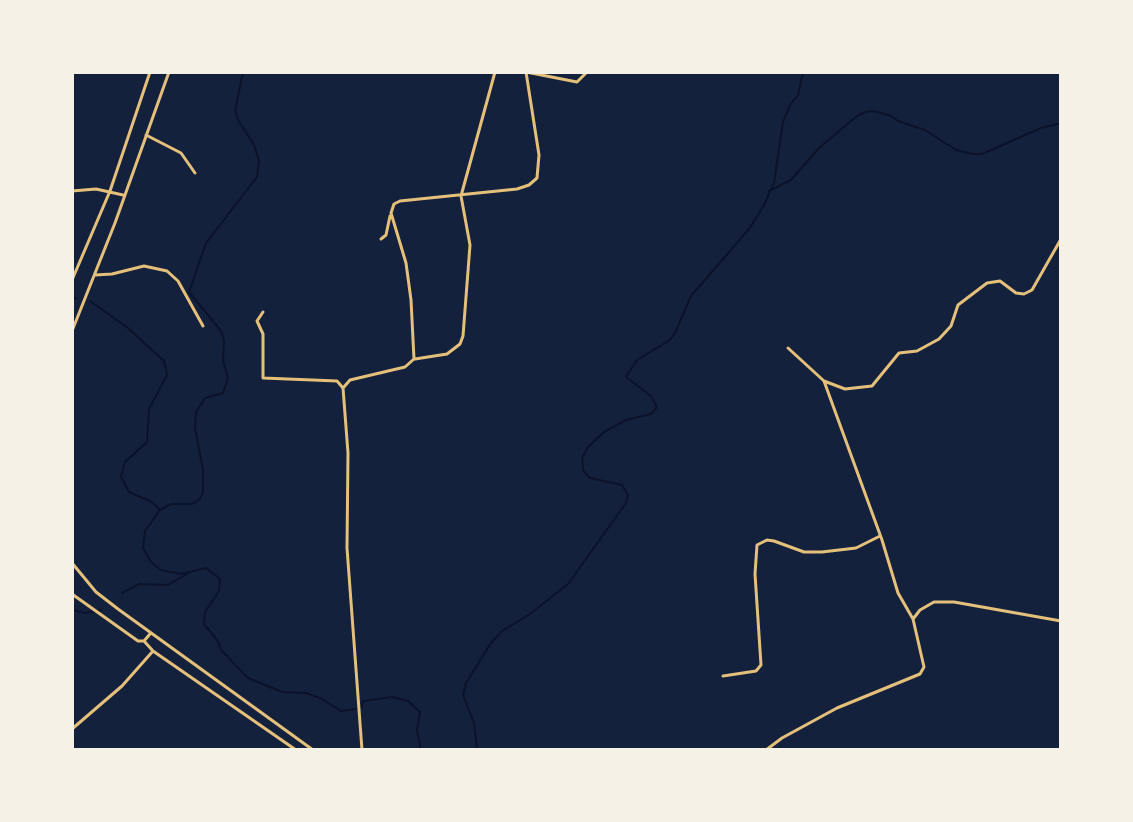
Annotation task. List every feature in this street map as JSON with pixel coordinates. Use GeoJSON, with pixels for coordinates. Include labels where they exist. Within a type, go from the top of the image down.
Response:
{"type":"FeatureCollection","features":[{"type":"Feature","properties":{"kind":"street"},"geometry":{"type":"LineString","coordinates":[[72,280],[110,191],[150,72]]}},
{"type":"Feature","properties":{"kind":"street"},"geometry":{"type":"LineString","coordinates":[[72,331],[169,72]]}},
{"type":"Feature","properties":{"kind":"street"},"geometry":{"type":"LineString","coordinates":[[343,388],[350,380],[405,367],[414,359],[447,354],[460,344],[470,245],[461,196],[495,72]]}},
{"type":"Feature","properties":{"kind":"street"},"geometry":{"type":"LineString","coordinates":[[381,239],[386,235],[394,204],[400,201],[517,189],[537,178],[539,155],[526,72],[577,82],[587,72]]}},
{"type":"Feature","properties":{"kind":"street"},"geometry":{"type":"LineString","coordinates":[[146,135],[181,153],[195,173]]}},
{"type":"Feature","properties":{"kind":"street"},"geometry":{"type":"LineString","coordinates":[[72,191],[110,191],[123,195]]}},
{"type":"Feature","properties":{"kind":"street"},"geometry":{"type":"LineString","coordinates":[[391,213],[408,276],[414,359]]}},
{"type":"Feature","properties":{"kind":"street"},"geometry":{"type":"LineString","coordinates":[[788,348],[824,381],[845,389],[872,386],[899,353],[917,351],[939,339],[951,326],[958,305],[987,283],[1000,281],[1016,293],[1024,294],[1032,290],[1061,239]]}},
{"type":"Feature","properties":{"kind":"street"},"geometry":{"type":"LineString","coordinates":[[93,275],[144,266],[167,271],[178,281],[203,326]]}},
{"type":"Feature","properties":{"kind":"street"},"geometry":{"type":"LineString","coordinates":[[263,312],[257,321],[263,334],[263,378],[337,381],[343,388],[348,453],[347,548],[362,750]]}},
{"type":"Feature","properties":{"kind":"street"},"geometry":{"type":"LineString","coordinates":[[766,750],[837,708],[920,674],[924,667],[913,619],[898,593],[824,381]]}},
{"type":"Feature","properties":{"kind":"street"},"geometry":{"type":"LineString","coordinates":[[723,676],[756,671],[761,665],[756,596],[757,545],[767,540],[804,552],[822,552],[856,548],[880,536]]}},
{"type":"Feature","properties":{"kind":"street"},"geometry":{"type":"LineString","coordinates":[[72,563],[96,592],[313,750]]}},
{"type":"Feature","properties":{"kind":"street"},"geometry":{"type":"LineString","coordinates":[[72,594],[138,641],[144,641],[153,651],[296,750]]}},
{"type":"Feature","properties":{"kind":"street"},"geometry":{"type":"LineString","coordinates":[[913,619],[925,607],[942,601],[1061,621]]}},
{"type":"Feature","properties":{"kind":"street"},"geometry":{"type":"LineString","coordinates":[[144,641],[150,633]]}},
{"type":"Feature","properties":{"kind":"street"},"geometry":{"type":"LineString","coordinates":[[72,729],[122,686],[153,651]]}},
{"type":"Feature","properties":{"kind":"waterway"},"geometry":{"type":"LineString","coordinates":[[243,72],[235,111],[254,145],[259,161],[257,177],[206,243],[189,292],[221,331],[228,378],[223,393],[205,398],[196,412],[195,428],[203,470],[200,499],[192,504],[171,504],[160,510],[145,531],[143,548],[151,562],[161,570],[181,574],[206,568],[220,579],[219,591],[205,612],[204,624],[222,651],[248,678],[282,692],[306,693],[341,711],[356,709]]}},
{"type":"Feature","properties":{"kind":"waterway"},"geometry":{"type":"LineString","coordinates":[[477,750],[474,723],[463,695],[466,683],[502,631],[568,584],[626,503],[628,495],[622,485],[590,478],[583,470],[582,458],[588,447],[604,432],[626,420],[651,414],[657,407],[651,396],[626,377],[637,360],[670,340],[691,296],[749,229],[763,207],[774,183],[783,122],[798,95],[803,72]]}},
{"type":"Feature","properties":{"kind":"waterway"},"geometry":{"type":"LineString","coordinates":[[769,191],[791,180],[819,148],[865,112],[891,116],[925,130],[956,150],[973,154],[982,154],[1041,128],[1061,123]]}},
{"type":"Feature","properties":{"kind":"waterway"},"geometry":{"type":"LineString","coordinates":[[72,297],[76,298]]}},
{"type":"Feature","properties":{"kind":"waterway"},"geometry":{"type":"LineString","coordinates":[[90,301],[128,328],[164,361],[167,375],[149,409],[147,442],[125,462],[121,477],[129,492],[152,502],[160,510]]}},
{"type":"Feature","properties":{"kind":"waterway"},"geometry":{"type":"LineString","coordinates":[[122,593],[139,584],[168,585],[187,574]]}},
{"type":"Feature","properties":{"kind":"waterway"},"geometry":{"type":"LineString","coordinates":[[72,610],[85,613],[101,610]]}},
{"type":"Feature","properties":{"kind":"waterway"},"geometry":{"type":"LineString","coordinates":[[362,708],[363,701],[392,697],[408,701],[420,712],[417,730],[421,750]]}}]}
